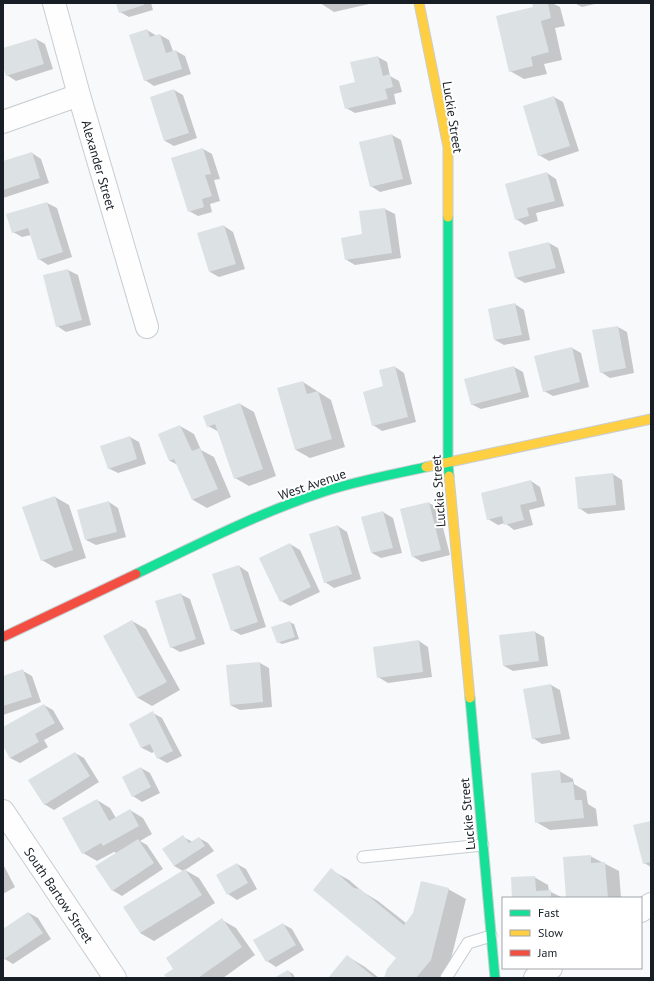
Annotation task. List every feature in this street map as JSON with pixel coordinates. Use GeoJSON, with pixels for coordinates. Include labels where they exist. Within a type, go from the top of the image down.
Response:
{"type":"FeatureCollection","features":[{"type":"Feature","properties":{"kind":"street","name":"Alexander Street"},"geometry":{"type":"LineString","coordinates":[[54,3],[79,95],[147,327]]}},
{"type":"Feature","properties":{"kind":"street","name":"Luckie Street"},"geometry":{"type":"LineString","coordinates":[[419,3],[448,147],[448,462],[495,978]]}},
{"type":"Feature","properties":{"kind":"street"},"geometry":{"type":"LineString","coordinates":[[3,122],[79,95]]}},
{"type":"Feature","properties":{"kind":"street","name":"West Avenue"},"geometry":{"type":"LineString","coordinates":[[3,637],[285,506],[323,492],[362,480],[651,420]]}},
{"type":"Feature","properties":{"kind":"street","name":"South Bartow Street"},"geometry":{"type":"LineString","coordinates":[[3,812],[115,978]]}},
{"type":"Feature","properties":{"kind":"street"},"geometry":{"type":"LineString","coordinates":[[642,909],[651,904]]}},
{"type":"Feature","properties":{"kind":"street"},"geometry":{"type":"LineString","coordinates":[[535,978],[549,969]]}},
{"type":"Feature","properties":{"kind":"lane"},"geometry":{"type":"LineString","coordinates":[[363,857],[483,844]]}},
{"type":"Feature","properties":{"kind":"lane"},"geometry":{"type":"LineString","coordinates":[[446,978],[468,943],[491,936]]}},
{"type":"Feature","properties":{"kind":"building"},"geometry":{"type":"Polygon","coordinates":[[[116,3],[144,3],[144,5],[119,13],[116,3]]]}},
{"type":"Feature","properties":{"kind":"building"},"geometry":{"type":"Polygon","coordinates":[[[532,3],[548,3],[551,18],[541,21],[549,52],[531,57],[533,66],[509,72],[496,16],[533,7],[532,3]]]}},
{"type":"Feature","properties":{"kind":"building"},"geometry":{"type":"Polygon","coordinates":[[[147,29],[150,37],[160,34],[166,53],[176,50],[182,69],[144,81],[129,35],[147,29]]]}},
{"type":"Feature","properties":{"kind":"building"},"geometry":{"type":"Polygon","coordinates":[[[36,38],[44,64],[6,76],[3,66],[3,48],[36,38]]]}},
{"type":"Feature","properties":{"kind":"building"},"geometry":{"type":"Polygon","coordinates":[[[378,56],[383,76],[390,74],[393,87],[385,89],[388,99],[345,109],[339,86],[355,82],[350,62],[378,56]]]}},
{"type":"Feature","properties":{"kind":"building"},"geometry":{"type":"Polygon","coordinates":[[[174,89],[189,133],[164,141],[150,97],[174,89]]]}},
{"type":"Feature","properties":{"kind":"building"},"geometry":{"type":"Polygon","coordinates":[[[554,96],[570,146],[538,156],[523,106],[554,96]]]}},
{"type":"Feature","properties":{"kind":"building"},"geometry":{"type":"Polygon","coordinates":[[[392,134],[403,179],[370,187],[359,142],[392,134]]]}},
{"type":"Feature","properties":{"kind":"building"},"geometry":{"type":"Polygon","coordinates":[[[203,148],[211,174],[205,175],[212,196],[202,199],[204,207],[188,212],[171,158],[203,148]]]}},
{"type":"Feature","properties":{"kind":"building"},"geometry":{"type":"Polygon","coordinates":[[[32,152],[40,178],[3,190],[3,161],[32,152]]]}},
{"type":"Feature","properties":{"kind":"building"},"geometry":{"type":"Polygon","coordinates":[[[547,172],[555,201],[527,208],[529,216],[515,220],[505,184],[547,172]]]}},
{"type":"Feature","properties":{"kind":"building"},"geometry":{"type":"Polygon","coordinates":[[[47,202],[63,252],[38,260],[28,228],[12,233],[6,214],[47,202]]]}},
{"type":"Feature","properties":{"kind":"building"},"geometry":{"type":"Polygon","coordinates":[[[385,208],[392,253],[345,260],[341,238],[362,234],[359,211],[385,208]]]}},
{"type":"Feature","properties":{"kind":"building"},"geometry":{"type":"Polygon","coordinates":[[[224,225],[236,264],[209,272],[197,233],[224,225]]]}},
{"type":"Feature","properties":{"kind":"building"},"geometry":{"type":"Polygon","coordinates":[[[549,242],[556,268],[515,278],[508,252],[549,242]]]}},
{"type":"Feature","properties":{"kind":"building"},"geometry":{"type":"Polygon","coordinates":[[[68,269],[82,320],[56,327],[43,275],[68,269]]]}},
{"type":"Feature","properties":{"kind":"building"},"geometry":{"type":"Polygon","coordinates":[[[515,303],[522,335],[494,340],[488,309],[515,303]]]}},
{"type":"Feature","properties":{"kind":"building"},"geometry":{"type":"Polygon","coordinates":[[[618,326],[626,368],[600,373],[592,330],[618,326]]]}},
{"type":"Feature","properties":{"kind":"building"},"geometry":{"type":"Polygon","coordinates":[[[572,347],[580,382],[543,392],[534,356],[572,347]]]}},
{"type":"Feature","properties":{"kind":"building"},"geometry":{"type":"Polygon","coordinates":[[[395,366],[408,417],[372,426],[363,392],[383,386],[379,370],[395,366]]]}},
{"type":"Feature","properties":{"kind":"building"},"geometry":{"type":"Polygon","coordinates":[[[514,366],[521,392],[471,405],[464,379],[514,366]]]}},
{"type":"Feature","properties":{"kind":"building"},"geometry":{"type":"Polygon","coordinates":[[[303,381],[307,394],[318,391],[332,439],[295,450],[277,388],[303,381]]]}},
{"type":"Feature","properties":{"kind":"building"},"geometry":{"type":"Polygon","coordinates":[[[240,403],[263,469],[234,479],[215,424],[207,427],[203,416],[240,403]]]}},
{"type":"Feature","properties":{"kind":"building"},"geometry":{"type":"Polygon","coordinates":[[[180,425],[192,451],[200,448],[218,489],[192,500],[174,459],[169,461],[158,434],[180,425]]]}},
{"type":"Feature","properties":{"kind":"building"},"geometry":{"type":"Polygon","coordinates":[[[130,436],[137,459],[108,469],[100,446],[130,436]]]}},
{"type":"Feature","properties":{"kind":"building"},"geometry":{"type":"Polygon","coordinates":[[[613,473],[616,505],[578,509],[575,477],[613,473]]]}},
{"type":"Feature","properties":{"kind":"building"},"geometry":{"type":"Polygon","coordinates":[[[531,480],[537,501],[520,505],[524,520],[504,525],[502,516],[487,520],[481,493],[531,480]]]}},
{"type":"Feature","properties":{"kind":"building"},"geometry":{"type":"Polygon","coordinates":[[[55,496],[73,550],[41,561],[22,507],[55,496]]]}},
{"type":"Feature","properties":{"kind":"building"},"geometry":{"type":"Polygon","coordinates":[[[109,501],[117,532],[85,540],[77,510],[109,501]]]}},
{"type":"Feature","properties":{"kind":"building"},"geometry":{"type":"Polygon","coordinates":[[[429,502],[441,550],[412,557],[400,509],[429,502]]]}},
{"type":"Feature","properties":{"kind":"building"},"geometry":{"type":"Polygon","coordinates":[[[383,511],[393,548],[371,553],[361,517],[383,511]]]}},
{"type":"Feature","properties":{"kind":"building"},"geometry":{"type":"Polygon","coordinates":[[[338,525],[352,574],[324,583],[309,534],[338,525]]]}},
{"type":"Feature","properties":{"kind":"building"},"geometry":{"type":"Polygon","coordinates":[[[290,543],[311,587],[280,602],[259,558],[290,543]]]}},
{"type":"Feature","properties":{"kind":"building"},"geometry":{"type":"Polygon","coordinates":[[[239,565],[258,622],[231,631],[212,574],[239,565]]]}},
{"type":"Feature","properties":{"kind":"building"},"geometry":{"type":"Polygon","coordinates":[[[181,593],[196,639],[170,648],[155,601],[181,593]]]}},
{"type":"Feature","properties":{"kind":"building"},"geometry":{"type":"Polygon","coordinates":[[[132,620],[167,682],[137,698],[103,636],[132,620]]]}},
{"type":"Feature","properties":{"kind":"building"},"geometry":{"type":"Polygon","coordinates":[[[290,621],[295,637],[277,643],[271,627],[290,621]]]}},
{"type":"Feature","properties":{"kind":"building"},"geometry":{"type":"Polygon","coordinates":[[[535,631],[539,661],[503,666],[499,635],[535,631]]]}},
{"type":"Feature","properties":{"kind":"building"},"geometry":{"type":"Polygon","coordinates":[[[419,640],[423,672],[377,678],[373,647],[419,640]]]}},
{"type":"Feature","properties":{"kind":"building"},"geometry":{"type":"Polygon","coordinates":[[[260,662],[263,702],[230,705],[226,665],[260,662]]]}},
{"type":"Feature","properties":{"kind":"building"},"geometry":{"type":"Polygon","coordinates":[[[23,669],[32,697],[3,706],[3,676],[23,669]]]}},
{"type":"Feature","properties":{"kind":"building"},"geometry":{"type":"Polygon","coordinates":[[[551,684],[561,734],[532,739],[523,689],[551,684]]]}},
{"type":"Feature","properties":{"kind":"building"},"geometry":{"type":"Polygon","coordinates":[[[44,704],[55,723],[35,734],[39,742],[10,758],[3,746],[3,727],[44,704]]]}},
{"type":"Feature","properties":{"kind":"building"},"geometry":{"type":"Polygon","coordinates":[[[153,711],[173,751],[157,759],[150,744],[141,748],[129,724],[153,711]]]}},
{"type":"Feature","properties":{"kind":"building"},"geometry":{"type":"Polygon","coordinates":[[[75,752],[90,776],[44,805],[28,780],[75,752]]]}},
{"type":"Feature","properties":{"kind":"building"},"geometry":{"type":"Polygon","coordinates":[[[141,767],[151,787],[132,797],[122,777],[141,767]]]}},
{"type":"Feature","properties":{"kind":"building"},"geometry":{"type":"Polygon","coordinates":[[[560,770],[561,783],[573,782],[575,800],[582,800],[584,818],[535,823],[531,773],[560,770]]]}},
{"type":"Feature","properties":{"kind":"building"},"geometry":{"type":"Polygon","coordinates":[[[97,799],[109,821],[130,809],[139,826],[103,846],[101,843],[82,854],[62,818],[97,799]]]}},
{"type":"Feature","properties":{"kind":"building"},"geometry":{"type":"Polygon","coordinates":[[[651,821],[651,862],[643,864],[633,825],[651,821]]]}},
{"type":"Feature","properties":{"kind":"building"},"geometry":{"type":"Polygon","coordinates":[[[183,835],[189,843],[199,837],[205,846],[174,866],[162,849],[183,835]]]}},
{"type":"Feature","properties":{"kind":"building"},"geometry":{"type":"Polygon","coordinates":[[[138,839],[154,863],[112,891],[95,866],[138,839]]]}},
{"type":"Feature","properties":{"kind":"building"},"geometry":{"type":"Polygon","coordinates":[[[591,855],[591,863],[605,862],[608,897],[566,897],[563,857],[591,855]]]}},
{"type":"Feature","properties":{"kind":"building"},"geometry":{"type":"Polygon","coordinates":[[[237,863],[248,883],[227,895],[216,875],[237,863]]]}},
{"type":"Feature","properties":{"kind":"building"},"geometry":{"type":"Polygon","coordinates":[[[331,868],[354,888],[360,889],[404,925],[413,913],[421,881],[449,888],[431,960],[416,978],[384,978],[387,969],[396,958],[313,890],[331,868]]]}},
{"type":"Feature","properties":{"kind":"building"},"geometry":{"type":"Polygon","coordinates":[[[185,869],[202,895],[140,933],[123,907],[185,869]]]}},
{"type":"Feature","properties":{"kind":"building"},"geometry":{"type":"Polygon","coordinates":[[[535,876],[536,891],[551,890],[551,897],[512,897],[511,877],[535,876]]]}},
{"type":"Feature","properties":{"kind":"building"},"geometry":{"type":"Polygon","coordinates":[[[28,912],[43,933],[3,960],[3,929],[28,912]]]}},
{"type":"Feature","properties":{"kind":"building"},"geometry":{"type":"Polygon","coordinates":[[[222,918],[242,947],[198,978],[167,978],[164,975],[173,969],[166,958],[222,918]]]}},
{"type":"Feature","properties":{"kind":"building"},"geometry":{"type":"Polygon","coordinates":[[[283,923],[296,945],[266,962],[253,940],[283,923]]]}},
{"type":"Feature","properties":{"kind":"building"},"geometry":{"type":"Polygon","coordinates":[[[347,955],[375,978],[328,978],[347,955]]]}},
{"type":"Feature","properties":{"kind":"building"},"geometry":{"type":"Polygon","coordinates":[[[288,970],[293,978],[274,978],[288,970]]]}},
{"type":"Feature","properties":{"kind":"traffic: fast"},"geometry":{"type":"LineString","coordinates":[[448,217],[449,476]]}},
{"type":"Feature","properties":{"kind":"traffic: fast"},"geometry":{"type":"LineString","coordinates":[[136,574],[228,530],[299,500],[374,478],[426,467]]}},
{"type":"Feature","properties":{"kind":"traffic: fast"},"geometry":{"type":"LineString","coordinates":[[470,698],[495,978]]}},
{"type":"Feature","properties":{"kind":"traffic: slow"},"geometry":{"type":"LineString","coordinates":[[419,3],[448,147],[448,217]]}},
{"type":"Feature","properties":{"kind":"traffic: slow"},"geometry":{"type":"LineString","coordinates":[[426,467],[651,419]]}},
{"type":"Feature","properties":{"kind":"traffic: slow"},"geometry":{"type":"LineString","coordinates":[[449,476],[470,698]]}},
{"type":"Feature","properties":{"kind":"traffic: jam"},"geometry":{"type":"LineString","coordinates":[[3,637],[136,574]]}}]}
